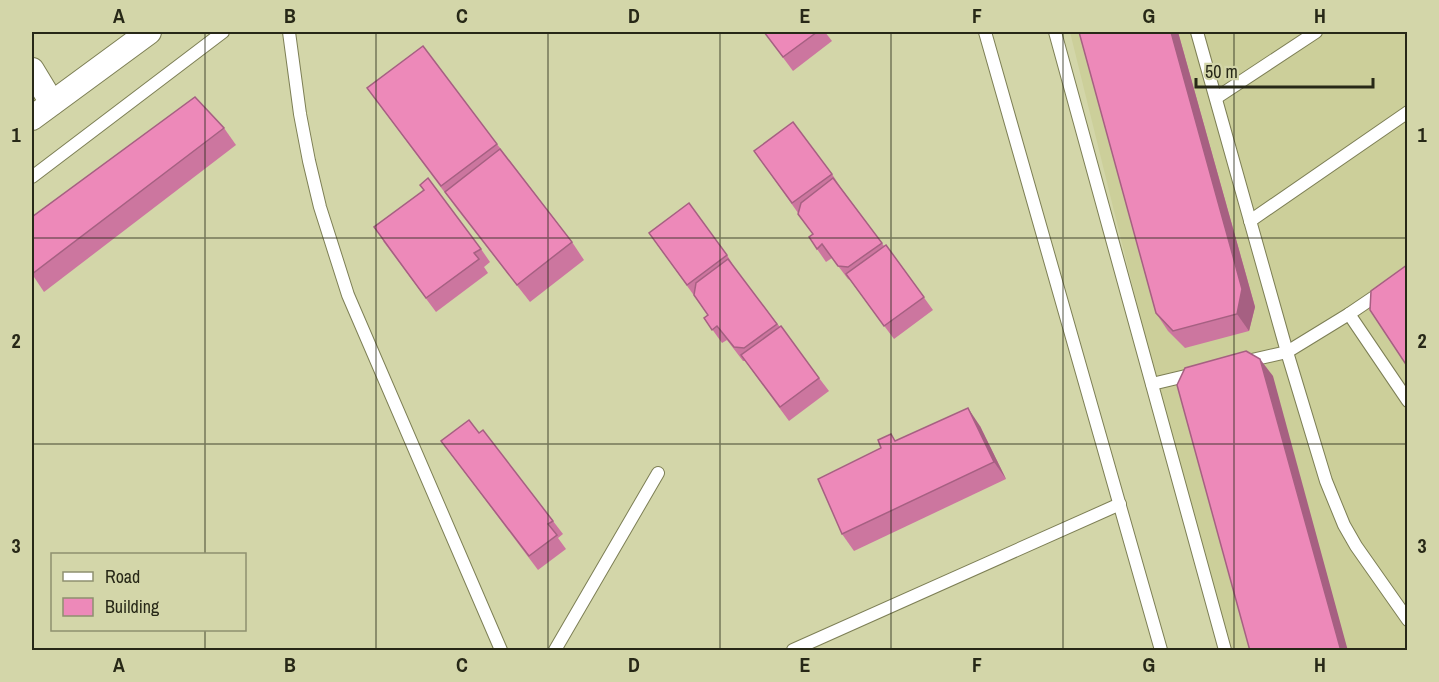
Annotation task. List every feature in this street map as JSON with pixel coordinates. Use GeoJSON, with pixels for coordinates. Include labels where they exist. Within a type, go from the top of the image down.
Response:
{"type":"FeatureCollection","features":[{"type":"Feature","properties":{"kind":"street"},"geometry":{"type":"LineString","coordinates":[[32,118],[149,32]]}},
{"type":"Feature","properties":{"kind":"street"},"geometry":{"type":"LineString","coordinates":[[32,70],[52,103]]}},
{"type":"Feature","properties":{"kind":"lane"},"geometry":{"type":"LineString","coordinates":[[32,177],[223,32]]}},
{"type":"Feature","properties":{"kind":"lane"},"geometry":{"type":"LineString","coordinates":[[289,32],[309,161],[320,207],[344,284],[364,337],[501,651]]}},
{"type":"Feature","properties":{"kind":"lane"},"geometry":{"type":"LineString","coordinates":[[984,32],[1161,651]]}},
{"type":"Feature","properties":{"kind":"lane"},"geometry":{"type":"LineString","coordinates":[[1055,32],[1225,651]]}},
{"type":"Feature","properties":{"kind":"lane"},"geometry":{"type":"LineString","coordinates":[[1197,32],[1287,351],[1334,503],[1356,546],[1407,620]]}},
{"type":"Feature","properties":{"kind":"lane"},"geometry":{"type":"LineString","coordinates":[[1216,98],[1316,32]]}},
{"type":"Feature","properties":{"kind":"lane"},"geometry":{"type":"LineString","coordinates":[[1250,221],[1407,112]]}},
{"type":"Feature","properties":{"kind":"lane"},"geometry":{"type":"LineString","coordinates":[[1230,365],[1287,351],[1349,314],[1407,274]]}},
{"type":"Feature","properties":{"kind":"lane"},"geometry":{"type":"LineString","coordinates":[[1349,314],[1407,401]]}},
{"type":"Feature","properties":{"kind":"lane"},"geometry":{"type":"LineString","coordinates":[[1152,384],[1208,370]]}},
{"type":"Feature","properties":{"kind":"lane"},"geometry":{"type":"LineString","coordinates":[[555,651],[658,473]]}},
{"type":"Feature","properties":{"kind":"lane"},"geometry":{"type":"LineString","coordinates":[[794,651],[810,647],[1120,504]]}},
{"type":"Feature","properties":{"kind":"shaded area"},"geometry":{"type":"Polygon","coordinates":[[[1070,32],[1407,32],[1407,650],[1222,650],[1070,32]]]}},
{"type":"Feature","properties":{"kind":"building"},"geometry":{"type":"Polygon","coordinates":[[[764,32],[817,32],[783,57],[764,32]]]}},
{"type":"Feature","properties":{"kind":"building"},"geometry":{"type":"Polygon","coordinates":[[[1079,32],[1171,32],[1242,289],[1237,314],[1173,331],[1156,313],[1079,32]]]}},
{"type":"Feature","properties":{"kind":"building"},"geometry":{"type":"Polygon","coordinates":[[[423,46],[497,144],[441,186],[367,88],[423,46]]]}},
{"type":"Feature","properties":{"kind":"building"},"geometry":{"type":"Polygon","coordinates":[[[195,97],[224,128],[32,274],[32,217],[195,97]]]}},
{"type":"Feature","properties":{"kind":"building"},"geometry":{"type":"Polygon","coordinates":[[[793,122],[832,174],[792,203],[754,151],[793,122]]]}},
{"type":"Feature","properties":{"kind":"building"},"geometry":{"type":"Polygon","coordinates":[[[500,149],[572,242],[517,285],[445,192],[500,149]]]}},
{"type":"Feature","properties":{"kind":"building"},"geometry":{"type":"Polygon","coordinates":[[[428,178],[481,249],[474,253],[479,259],[426,298],[374,227],[424,190],[420,185],[428,178]]]}},
{"type":"Feature","properties":{"kind":"building"},"geometry":{"type":"Polygon","coordinates":[[[833,178],[882,243],[848,267],[838,266],[822,244],[817,249],[809,237],[813,234],[798,214],[801,203],[833,178]]]}},
{"type":"Feature","properties":{"kind":"building"},"geometry":{"type":"Polygon","coordinates":[[[689,203],[727,255],[687,285],[649,233],[689,203]]]}},
{"type":"Feature","properties":{"kind":"building"},"geometry":{"type":"Polygon","coordinates":[[[886,245],[924,297],[884,326],[846,274],[886,245]]]}},
{"type":"Feature","properties":{"kind":"building"},"geometry":{"type":"Polygon","coordinates":[[[728,259],[777,324],[744,348],[734,347],[717,326],[712,330],[704,318],[708,315],[694,295],[696,283],[728,259]]]}},
{"type":"Feature","properties":{"kind":"building"},"geometry":{"type":"Polygon","coordinates":[[[1407,265],[1407,366],[1370,310],[1371,291],[1407,265]]]}},
{"type":"Feature","properties":{"kind":"building"},"geometry":{"type":"Polygon","coordinates":[[[781,326],[819,378],[780,407],[741,355],[781,326]]]}},
{"type":"Feature","properties":{"kind":"building"},"geometry":{"type":"Polygon","coordinates":[[[1246,351],[1260,359],[1341,651],[1250,651],[1177,385],[1185,368],[1246,351]]]}},
{"type":"Feature","properties":{"kind":"building"},"geometry":{"type":"Polygon","coordinates":[[[968,408],[994,462],[842,534],[818,479],[881,448],[878,440],[891,434],[895,441],[968,408]]]}},
{"type":"Feature","properties":{"kind":"building"},"geometry":{"type":"Polygon","coordinates":[[[469,420],[479,433],[483,430],[553,521],[548,524],[557,535],[529,556],[441,441],[469,420]]]}}]}
